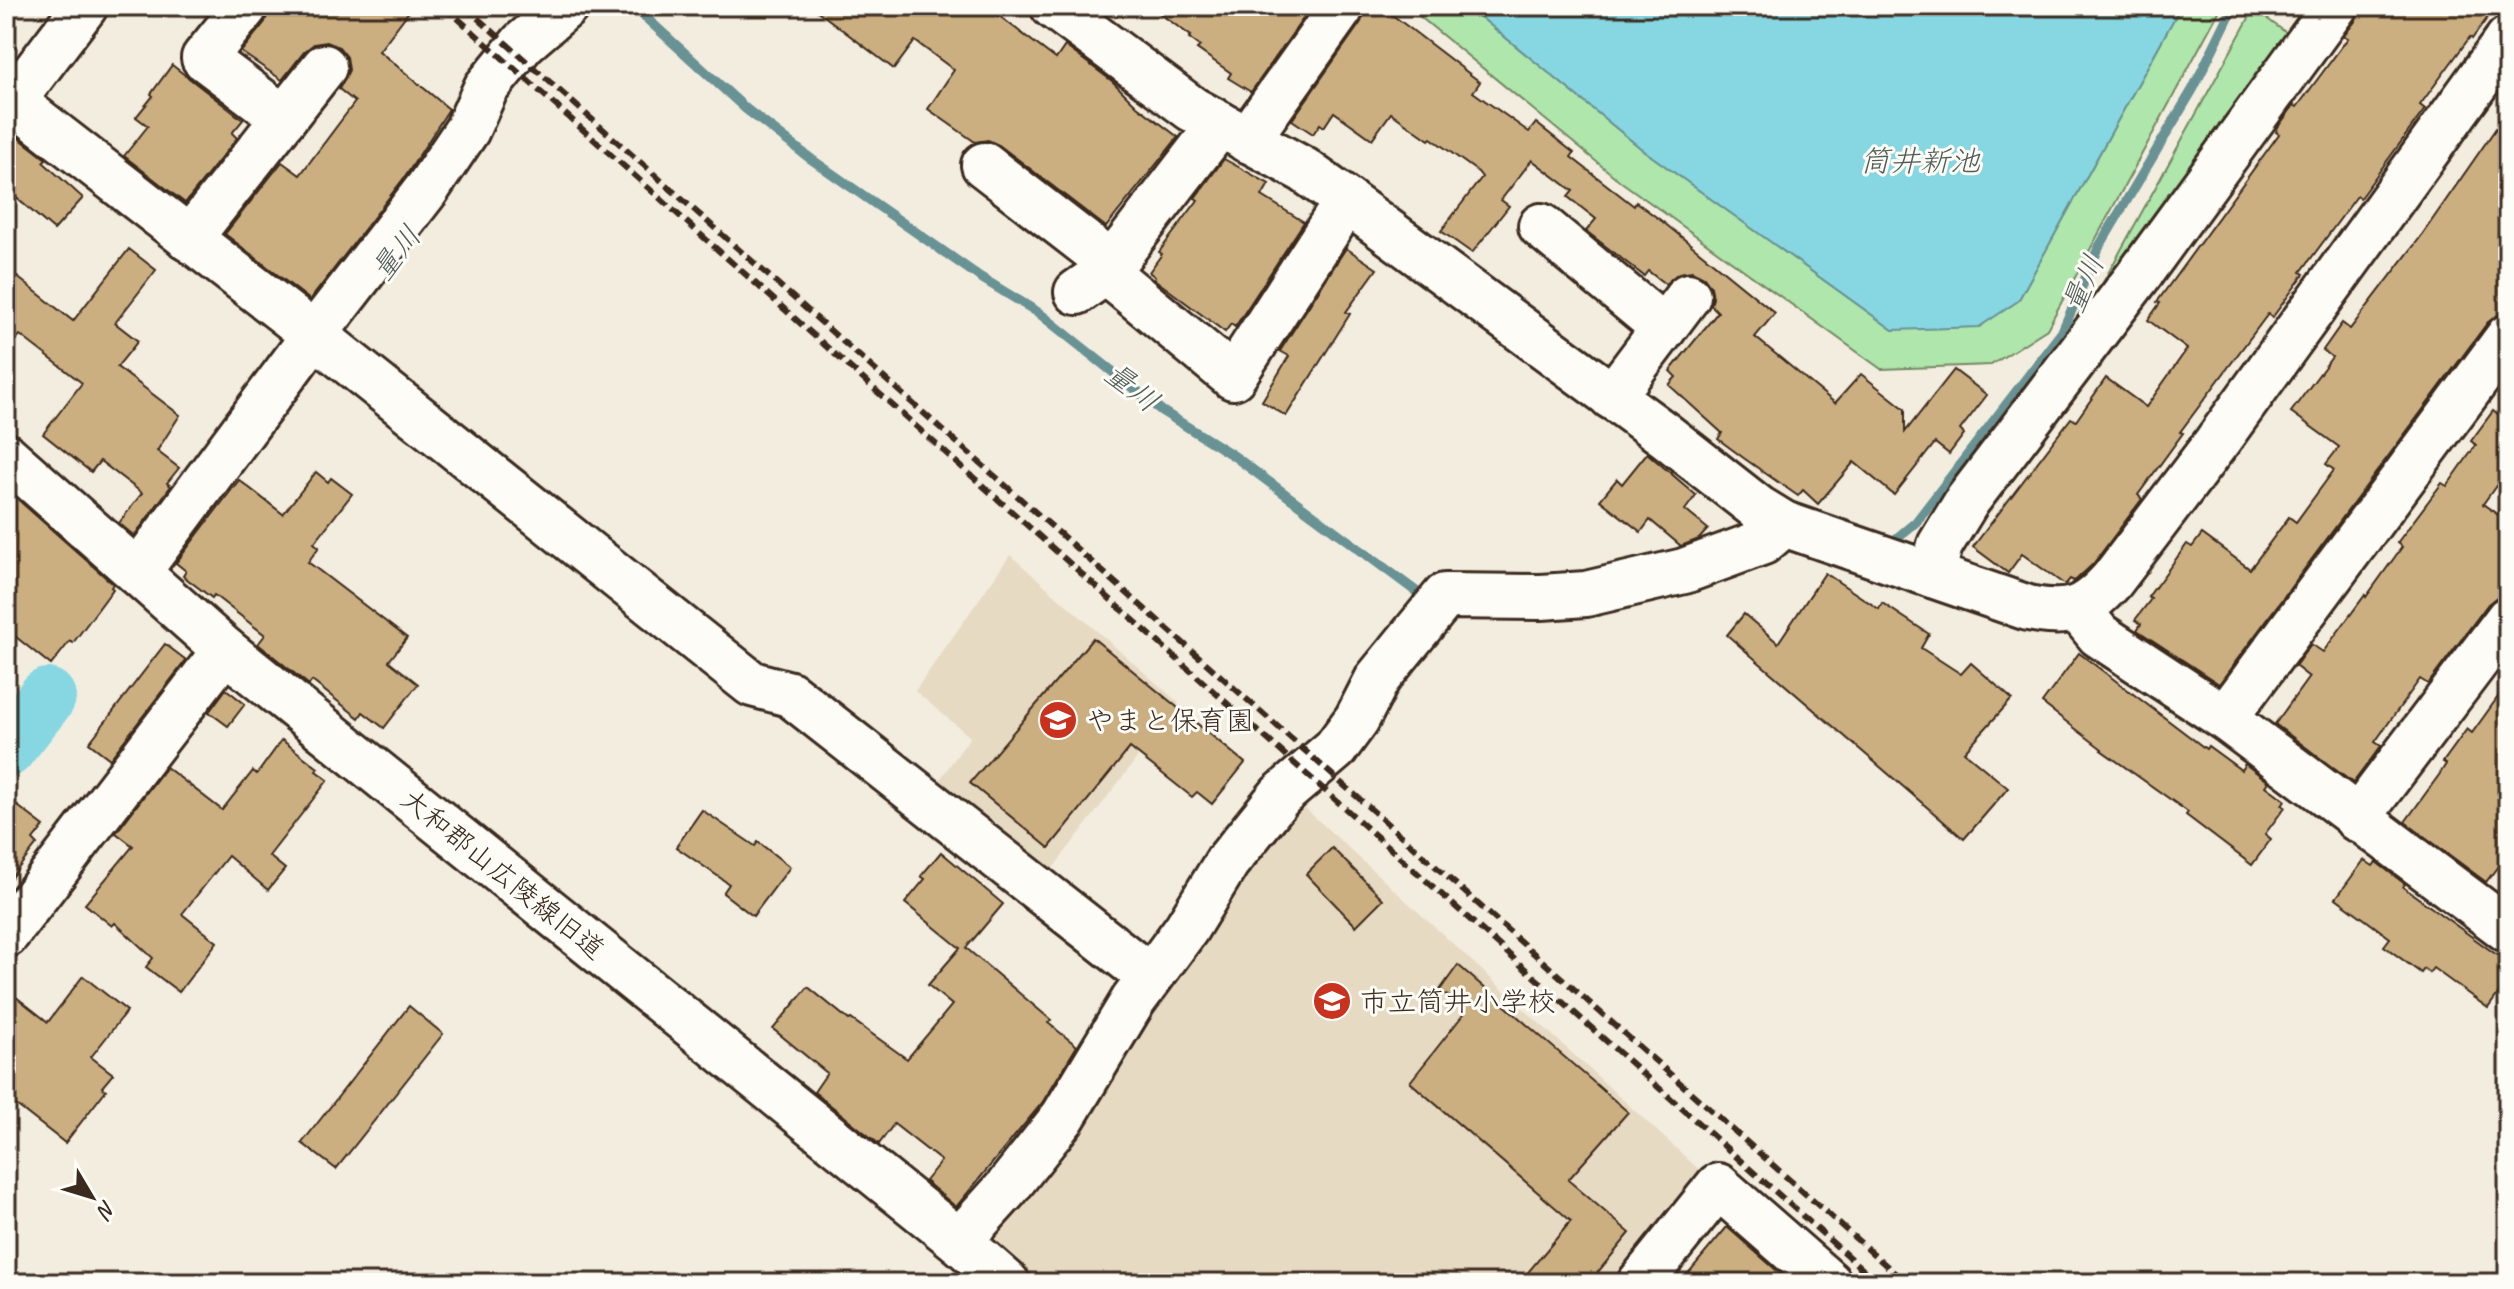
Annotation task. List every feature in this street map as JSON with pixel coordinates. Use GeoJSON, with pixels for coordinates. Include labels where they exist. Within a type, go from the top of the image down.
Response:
{"type":"FeatureCollection","features":[{"type":"Feature","properties":{"kind":"street"},"geometry":{"type":"LineString","coordinates":[[85,6],[10,98],[322,341],[752,684],[790,694],[1150,977]]}},
{"type":"Feature","properties":{"kind":"street"},"geometry":{"type":"LineString","coordinates":[[138,572],[322,341],[449,159],[467,130],[486,88],[523,43],[566,6]]}},
{"type":"Feature","properties":{"kind":"street"},"geometry":{"type":"LineString","coordinates":[[1053,6],[1192,109],[1304,170],[1758,508],[1784,524],[2028,608],[2056,613],[2077,608],[2096,598],[2131,555],[2216,443],[2508,39]]}},
{"type":"Feature","properties":{"kind":"street"},"geometry":{"type":"LineString","coordinates":[[1932,575],[1940,545],[1967,501],[2139,275],[2335,6]]}},
{"type":"Feature","properties":{"kind":"street"},"geometry":{"type":"LineString","coordinates":[[245,7],[204,58],[284,118]]}},
{"type":"Feature","properties":{"kind":"street"},"geometry":{"type":"LineString","coordinates":[[1098,276],[1233,132],[1341,8]]}},
{"type":"Feature","properties":{"kind":"street"},"geometry":{"type":"LineString","coordinates":[[189,239],[324,67]]}},
{"type":"Feature","properties":{"kind":"street"},"geometry":{"type":"LineString","coordinates":[[984,165],[1098,276],[1233,377],[1347,201]]}},
{"type":"Feature","properties":{"kind":"street"},"geometry":{"type":"LineString","coordinates":[[1541,226],[1676,312],[1612,397]]}},
{"type":"Feature","properties":{"kind":"street"},"geometry":{"type":"LineString","coordinates":[[2225,718],[2508,337]]}},
{"type":"Feature","properties":{"kind":"street","name":"大和郡山広陵線旧道"},"geometry":{"type":"LineString","coordinates":[[6,456],[225,650],[981,1268]]}},
{"type":"Feature","properties":{"kind":"street"},"geometry":{"type":"LineString","coordinates":[[981,1268],[1006,1189],[1063,1117],[1133,1001],[1186,929],[1227,862],[1281,795],[1335,749],[1357,719],[1378,678],[1445,596],[1586,594],[1684,571],[1763,542],[1784,524]]}},
{"type":"Feature","properties":{"kind":"street"},"geometry":{"type":"LineString","coordinates":[[2077,608],[2099,635],[2225,718],[2357,819],[2503,917]]}},
{"type":"Feature","properties":{"kind":"street"},"geometry":{"type":"LineString","coordinates":[[2357,819],[2508,619]]}},
{"type":"Feature","properties":{"kind":"street"},"geometry":{"type":"LineString","coordinates":[[6,935],[225,650]]}},
{"type":"Feature","properties":{"kind":"street"},"geometry":{"type":"LineString","coordinates":[[1640,1283],[1718,1186],[1829,1283]]}},
{"type":"Feature","properties":{"kind":"shaded area","name":"やまと保育園"},"geometry":{"type":"Polygon","coordinates":[[[1010,555],[1179,703],[1044,880],[931,792],[970,737],[915,691],[1010,555]]]}},
{"type":"Feature","properties":{"kind":"shaded area","name":"市立筒井小学校"},"geometry":{"type":"Polygon","coordinates":[[[1295,799],[1705,1175],[1621,1283],[1036,1283],[986,1242],[1212,892],[1295,799]]]}},
{"type":"Feature","properties":{"kind":"green space"},"geometry":{"type":"Polygon","coordinates":[[[1407,6],[1467,6],[1643,150],[1893,330],[2018,301],[2181,6],[2222,6],[2047,329],[1991,365],[1881,369],[1620,181],[1407,6]]]}},
{"type":"Feature","properties":{"kind":"green space"},"geometry":{"type":"Polygon","coordinates":[[[2254,9],[2296,40],[2058,364],[2254,9]]]}},
{"type":"Feature","properties":{"kind":"water","name":"筒井新池"},"geometry":{"type":"Polygon","coordinates":[[[1467,6],[2181,6],[2018,301],[1979,327],[1893,330],[1643,150],[1467,6]]]}},
{"type":"Feature","properties":{"kind":"building"},"geometry":{"type":"Polygon","coordinates":[[[269,6],[413,6],[379,51],[449,109],[407,174],[310,300],[225,234],[282,162],[300,175],[355,102],[339,89],[349,70],[347,57],[339,47],[327,42],[314,44],[282,80],[241,52],[265,22],[269,6]]]}},
{"type":"Feature","properties":{"kind":"building"},"geometry":{"type":"Polygon","coordinates":[[[811,6],[986,6],[1056,59],[1065,46],[1178,137],[1106,227],[999,145],[988,140],[975,142],[928,109],[954,70],[915,41],[894,69],[811,6]]]}},
{"type":"Feature","properties":{"kind":"building"},"geometry":{"type":"Polygon","coordinates":[[[1149,6],[1312,6],[1251,92],[1228,78],[1231,73],[1197,49],[1200,46],[1189,38],[1191,36],[1149,6]]]}},
{"type":"Feature","properties":{"kind":"building"},"geometry":{"type":"Polygon","coordinates":[[[1365,6],[1380,6],[1399,20],[1480,82],[1473,92],[1529,132],[1536,123],[1574,153],[1571,157],[1634,206],[1636,202],[1663,222],[1775,313],[1755,337],[1835,403],[1861,374],[1905,409],[1905,432],[1954,370],[1987,395],[1960,430],[1964,434],[1949,454],[1935,443],[1894,495],[1854,462],[1818,504],[1803,490],[1798,496],[1745,459],[1718,439],[1722,433],[1669,385],[1676,377],[1670,371],[1718,312],[1711,305],[1711,287],[1704,277],[1692,271],[1679,273],[1665,284],[1648,271],[1644,276],[1586,231],[1596,219],[1568,197],[1573,191],[1532,160],[1501,200],[1509,206],[1472,253],[1441,231],[1482,177],[1478,172],[1391,113],[1372,139],[1334,112],[1324,127],[1320,124],[1313,134],[1292,120],[1361,22],[1365,6]]]}},
{"type":"Feature","properties":{"kind":"building"},"geometry":{"type":"Polygon","coordinates":[[[2360,6],[2496,6],[2420,105],[2425,109],[2301,272],[2304,274],[2272,318],[2268,314],[2180,432],[2183,433],[2138,495],[2142,499],[2093,564],[2065,585],[2022,554],[2008,573],[1973,547],[2071,418],[2076,421],[2106,378],[2146,407],[2187,349],[2148,320],[2160,303],[2157,302],[2279,134],[2276,132],[2278,127],[2294,105],[2297,107],[2348,38],[2344,36],[2356,20],[2360,6]]]}},
{"type":"Feature","properties":{"kind":"building"},"geometry":{"type":"Polygon","coordinates":[[[172,65],[243,120],[232,133],[237,138],[185,203],[124,156],[148,126],[136,117],[172,65]]]}},
{"type":"Feature","properties":{"kind":"building"},"geometry":{"type":"Polygon","coordinates":[[[2508,111],[2508,303],[2500,314],[2488,322],[2219,684],[2137,630],[2141,624],[2135,620],[2187,544],[2192,547],[2202,534],[2250,569],[2289,517],[2296,522],[2334,470],[2326,464],[2339,447],[2291,412],[2332,357],[2323,350],[2342,323],[2350,329],[2419,239],[2508,111]]]}},
{"type":"Feature","properties":{"kind":"building"},"geometry":{"type":"Polygon","coordinates":[[[6,128],[46,159],[43,162],[83,198],[54,230],[6,189],[6,128]]]}},
{"type":"Feature","properties":{"kind":"building"},"geometry":{"type":"Polygon","coordinates":[[[1224,159],[1269,184],[1262,196],[1304,222],[1235,327],[1231,324],[1225,332],[1149,272],[1162,254],[1159,252],[1224,159]]]}},
{"type":"Feature","properties":{"kind":"building"},"geometry":{"type":"Polygon","coordinates":[[[1346,248],[1377,269],[1346,312],[1350,314],[1286,416],[1262,401],[1289,356],[1280,351],[1346,248]]]}},
{"type":"Feature","properties":{"kind":"building"},"geometry":{"type":"Polygon","coordinates":[[[129,249],[156,270],[115,323],[138,341],[117,367],[180,415],[157,451],[179,468],[167,483],[171,486],[134,536],[119,523],[142,493],[100,461],[91,472],[43,434],[82,383],[20,335],[6,351],[6,268],[73,321],[129,249]]]}},
{"type":"Feature","properties":{"kind":"building"},"geometry":{"type":"Polygon","coordinates":[[[2493,411],[2508,423],[2508,469],[2483,504],[2508,522],[2508,583],[2488,604],[2428,684],[2420,679],[2375,742],[2381,746],[2353,783],[2275,724],[2309,677],[2295,666],[2311,644],[2323,652],[2366,597],[2402,547],[2397,543],[2442,483],[2447,486],[2476,445],[2471,441],[2493,411]]]}},
{"type":"Feature","properties":{"kind":"building"},"geometry":{"type":"Polygon","coordinates":[[[1647,453],[1696,495],[1685,510],[1708,529],[1699,539],[1681,546],[1650,520],[1641,532],[1600,500],[1617,479],[1622,484],[1647,453]]]}},
{"type":"Feature","properties":{"kind":"building"},"geometry":{"type":"Polygon","coordinates":[[[316,472],[328,482],[331,478],[352,494],[314,543],[319,547],[308,562],[407,638],[389,661],[418,684],[384,728],[363,712],[359,718],[312,681],[309,685],[258,644],[265,635],[214,595],[212,598],[183,576],[186,571],[176,563],[239,480],[283,514],[316,472]]]}},
{"type":"Feature","properties":{"kind":"building"},"geometry":{"type":"Polygon","coordinates":[[[6,489],[113,584],[113,589],[73,643],[70,641],[51,665],[6,629],[6,489]]]}},
{"type":"Feature","properties":{"kind":"building"},"geometry":{"type":"Polygon","coordinates":[[[1825,573],[1879,609],[1882,603],[1929,634],[1921,648],[1961,674],[1971,663],[2012,699],[1964,752],[2008,788],[1964,839],[1727,635],[1744,614],[1778,643],[1825,573]]]}},
{"type":"Feature","properties":{"kind":"building"},"geometry":{"type":"Polygon","coordinates":[[[1093,638],[1245,763],[1212,804],[1197,792],[1192,797],[1130,748],[1049,848],[970,783],[1093,638]]]}},
{"type":"Feature","properties":{"kind":"building"},"geometry":{"type":"Polygon","coordinates":[[[165,644],[186,660],[110,759],[89,743],[165,644]]]}},
{"type":"Feature","properties":{"kind":"building"},"geometry":{"type":"Polygon","coordinates":[[[2079,653],[2206,749],[2208,746],[2241,770],[2245,764],[2269,782],[2266,786],[2285,800],[2282,805],[2285,807],[2265,834],[2271,839],[2252,865],[2186,815],[2188,812],[2042,703],[2079,653]]]}},
{"type":"Feature","properties":{"kind":"building"},"geometry":{"type":"Polygon","coordinates":[[[2508,683],[2508,853],[2486,882],[2405,822],[2467,729],[2472,733],[2508,683]]]}},
{"type":"Feature","properties":{"kind":"building"},"geometry":{"type":"Polygon","coordinates":[[[226,689],[245,704],[228,726],[209,712],[226,689]]]}},
{"type":"Feature","properties":{"kind":"building"},"geometry":{"type":"Polygon","coordinates":[[[282,740],[318,768],[316,771],[328,780],[269,856],[285,869],[268,890],[228,856],[182,914],[217,942],[179,992],[146,967],[153,958],[115,923],[112,926],[85,904],[133,846],[116,833],[166,767],[222,810],[253,771],[257,774],[282,740]]]}},
{"type":"Feature","properties":{"kind":"building"},"geometry":{"type":"Polygon","coordinates":[[[6,797],[44,826],[33,840],[37,844],[6,884],[6,797]]]}},
{"type":"Feature","properties":{"kind":"building"},"geometry":{"type":"Polygon","coordinates":[[[702,810],[755,846],[758,842],[790,867],[753,916],[723,893],[729,884],[676,847],[702,810]]]}},
{"type":"Feature","properties":{"kind":"building"},"geometry":{"type":"Polygon","coordinates":[[[1332,848],[1383,899],[1356,926],[1306,874],[1332,848]]]}},
{"type":"Feature","properties":{"kind":"building"},"geometry":{"type":"Polygon","coordinates":[[[941,852],[1003,904],[966,948],[1077,1046],[1042,1103],[956,1207],[925,1181],[941,1161],[894,1124],[879,1144],[814,1092],[827,1073],[773,1029],[808,987],[849,1020],[907,1059],[952,1005],[928,985],[960,948],[905,903],[925,879],[921,876],[941,852]]]}},
{"type":"Feature","properties":{"kind":"building"},"geometry":{"type":"Polygon","coordinates":[[[2364,860],[2373,866],[2376,862],[2405,884],[2403,887],[2508,963],[2508,980],[2488,1008],[2433,968],[2429,973],[2424,969],[2421,973],[2384,946],[2390,938],[2336,898],[2364,860]]]}},
{"type":"Feature","properties":{"kind":"building"},"geometry":{"type":"Polygon","coordinates":[[[1458,965],[1628,1112],[1568,1180],[1630,1233],[1589,1283],[1519,1283],[1571,1221],[1410,1082],[1466,1011],[1440,990],[1458,965]]]}},
{"type":"Feature","properties":{"kind":"building"},"geometry":{"type":"Polygon","coordinates":[[[83,976],[127,1011],[91,1057],[113,1074],[102,1087],[106,1090],[65,1143],[6,1097],[6,989],[48,1022],[83,976]]]}},
{"type":"Feature","properties":{"kind":"building"},"geometry":{"type":"Polygon","coordinates":[[[409,1006],[443,1034],[336,1169],[302,1143],[409,1006]]]}},
{"type":"Feature","properties":{"kind":"building"},"geometry":{"type":"Polygon","coordinates":[[[1727,1227],[1791,1283],[1680,1283],[1727,1227]]]}},
{"type":"Feature","properties":{"kind":"waterway","name":"量川"},"geometry":{"type":"LineString","coordinates":[[633,6],[746,109],[811,159],[980,277],[1039,313],[1162,411],[1234,456],[1429,601]]}},
{"type":"Feature","properties":{"kind":"waterway","name":"量川"},"geometry":{"type":"LineString","coordinates":[[1897,538],[1916,522],[2062,332],[2099,247],[2193,89],[2234,6]]}},
{"type":"Feature","properties":{"kind":"waterway","name":"量川"},"geometry":{"type":"LineString","coordinates":[[6,749],[47,697]]}},
{"type":"Feature","properties":{"kind":"railway"},"geometry":{"type":"LineString","coordinates":[[444,6],[1878,1283]]}},
{"type":"Feature","properties":{"kind":"railway"},"geometry":{"type":"LineString","coordinates":[[464,6],[1906,1283]]}},
{"type":"Feature","properties":{"kind":"place","name":"やまと保育園"},"geometry":{"type":"Point","coordinates":[1058,720]}},
{"type":"Feature","properties":{"kind":"place","name":"市立筒井小学校"},"geometry":{"type":"Point","coordinates":[1332,1001]}}]}
